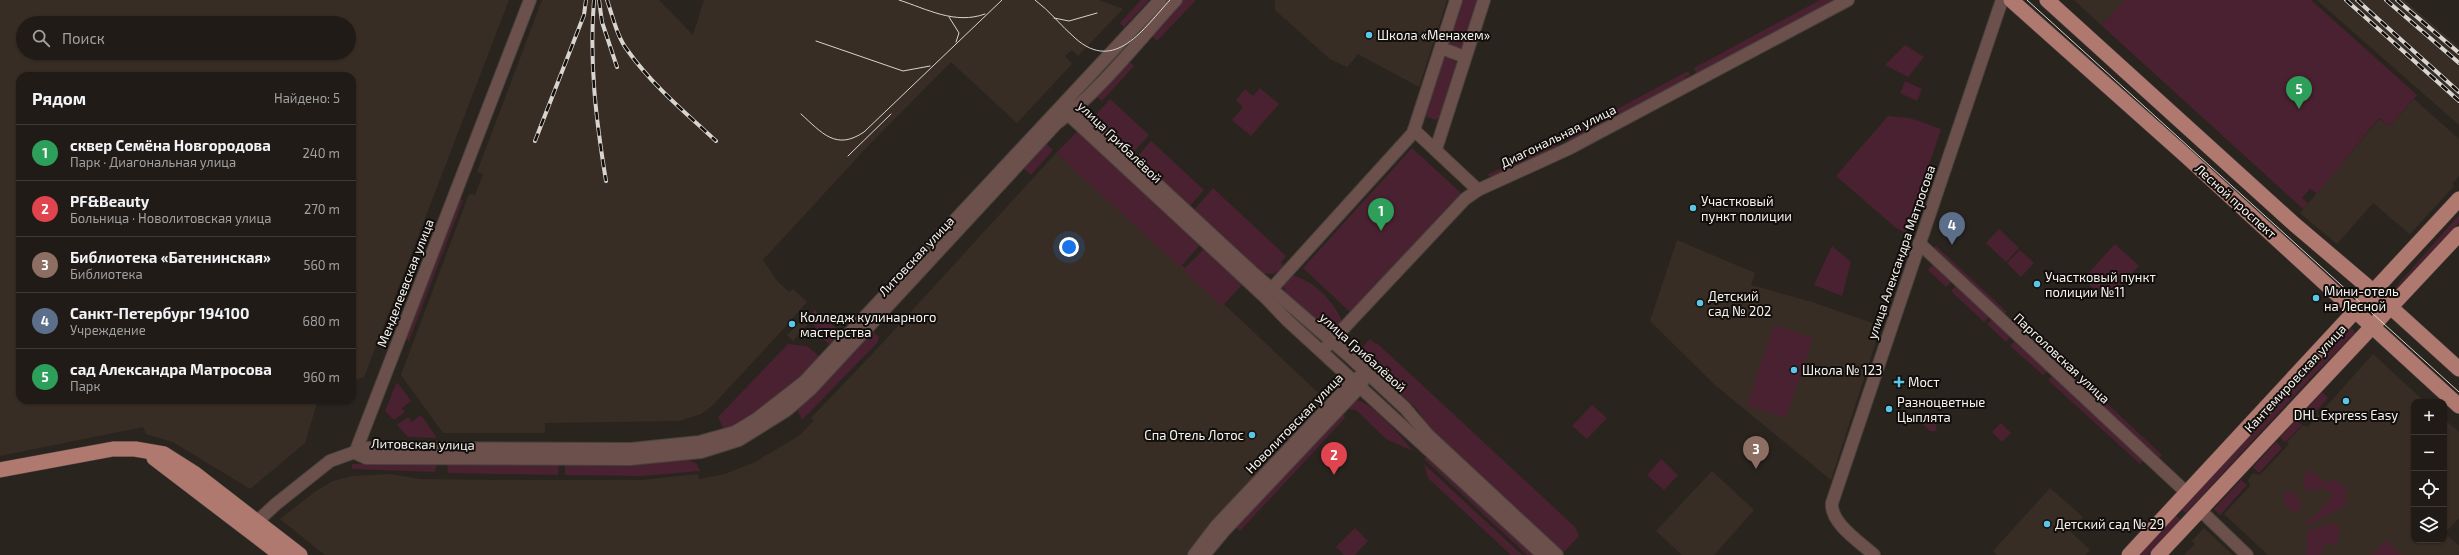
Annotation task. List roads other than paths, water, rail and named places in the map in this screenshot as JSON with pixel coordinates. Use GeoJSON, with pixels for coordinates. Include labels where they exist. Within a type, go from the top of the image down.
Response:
{"type":"FeatureCollection","features":[{"type":"Feature","properties":{"kind":"main road","name":"Лесной проспект"},"geometry":{"type":"LineString","coordinates":[[2011,0],[2186,156],[2372,328],[2459,406]]}},
{"type":"Feature","properties":{"kind":"main road","name":"Лесной проспект"},"geometry":{"type":"LineString","coordinates":[[2047,0],[2294,224],[2374,292],[2459,369]]}},
{"type":"Feature","properties":{"kind":"main road","name":"Кантемировская улица"},"geometry":{"type":"LineString","coordinates":[[2129,555],[2356,312],[2459,199]]}},
{"type":"Feature","properties":{"kind":"main road","name":"Кантемировская улица"},"geometry":{"type":"LineString","coordinates":[[2158,555],[2459,234]]}},
{"type":"Feature","properties":{"kind":"main road"},"geometry":{"type":"LineString","coordinates":[[0,470],[112,449],[135,449],[147,452],[252,525],[300,555]]}},
{"type":"Feature","properties":{"kind":"main road"},"geometry":{"type":"LineString","coordinates":[[252,525],[281,555]]}},
{"type":"Feature","properties":{"kind":"street","name":"Менделеевская улица"},"geometry":{"type":"LineString","coordinates":[[355,453],[530,0]]}},
{"type":"Feature","properties":{"kind":"street","name":"Литовская улица"},"geometry":{"type":"LineString","coordinates":[[1070,109],[1160,0]]}},
{"type":"Feature","properties":{"kind":"street","name":"Литовская улица"},"geometry":{"type":"LineString","coordinates":[[355,453],[366,458],[630,459],[701,452],[739,440],[787,410],[811,389],[1070,109],[1176,0]]}},
{"type":"Feature","properties":{"kind":"street"},"geometry":{"type":"LineString","coordinates":[[1269,293],[1406,142],[1414,130],[1456,0]]}},
{"type":"Feature","properties":{"kind":"street"},"geometry":{"type":"LineString","coordinates":[[1436,149],[1484,0]]}},
{"type":"Feature","properties":{"kind":"street","name":"Диагональная улица"},"geometry":{"type":"LineString","coordinates":[[1322,352],[1465,198],[1478,190],[1568,149],[1848,0]]}},
{"type":"Feature","properties":{"kind":"street","name":"улица Александра Матросова"},"geometry":{"type":"LineString","coordinates":[[1874,555],[1833,514],[1832,503],[2002,0]]}},
{"type":"Feature","properties":{"kind":"street"},"geometry":{"type":"LineString","coordinates":[[1441,48],[1465,57]]}},
{"type":"Feature","properties":{"kind":"street","name":"улица Грибалёвой"},"geometry":{"type":"LineString","coordinates":[[1070,109],[1269,293],[1331,342],[1367,373],[1405,408],[1428,435],[1557,555]]}},
{"type":"Feature","properties":{"kind":"street"},"geometry":{"type":"LineString","coordinates":[[1414,130],[1478,190]]}},
{"type":"Feature","properties":{"kind":"street","name":"Парголовская улица"},"geometry":{"type":"LineString","coordinates":[[1919,243],[2187,493]]}},
{"type":"Feature","properties":{"kind":"street","name":"улица Грибалёвой"},"geometry":{"type":"LineString","coordinates":[[1269,293],[1274,308],[1543,555]]}},
{"type":"Feature","properties":{"kind":"street","name":"Новолитовская улица"},"geometry":{"type":"LineString","coordinates":[[1194,555],[1217,525],[1367,373]]}},
{"type":"Feature","properties":{"kind":"street","name":"Новолитовская улица"},"geometry":{"type":"LineString","coordinates":[[1204,555],[1356,384]]}},
{"type":"Feature","properties":{"kind":"street"},"geometry":{"type":"LineString","coordinates":[[252,525],[330,461],[355,453]]}},
{"type":"Feature","properties":{"kind":"street"},"geometry":{"type":"LineString","coordinates":[[2200,510],[2247,555]]}},
{"type":"Feature","properties":{"kind":"tram line"},"geometry":{"type":"LineString","coordinates":[[899,0],[952,17],[963,18],[985,14]]}},
{"type":"Feature","properties":{"kind":"tram line"},"geometry":{"type":"LineString","coordinates":[[801,114],[816,128],[837,140],[845,140],[864,132],[1002,0]]}},
{"type":"Feature","properties":{"kind":"tram line"},"geometry":{"type":"LineString","coordinates":[[1035,0],[1075,38],[1090,48],[1103,51],[1116,49],[1128,43],[1150,23],[1170,0]]}},
{"type":"Feature","properties":{"kind":"tram line"},"geometry":{"type":"LineString","coordinates":[[2027,0],[2459,392]]}},
{"type":"Feature","properties":{"kind":"tram line"},"geometry":{"type":"LineString","coordinates":[[1054,18],[1069,21],[1097,13]]}},
{"type":"Feature","properties":{"kind":"tram line"},"geometry":{"type":"LineString","coordinates":[[949,17],[959,33],[956,42]]}},
{"type":"Feature","properties":{"kind":"tram line"},"geometry":{"type":"LineString","coordinates":[[816,41],[903,71],[930,66]]}},
{"type":"Feature","properties":{"kind":"tram line"},"geometry":{"type":"LineString","coordinates":[[848,156],[891,114]]}},
{"type":"Feature","properties":{"kind":"railway"},"geometry":{"type":"LineString","coordinates":[[535,141],[584,15],[586,0]]}},
{"type":"Feature","properties":{"kind":"railway"},"geometry":{"type":"LineString","coordinates":[[594,0],[592,46],[594,91],[606,181]]}},
{"type":"Feature","properties":{"kind":"railway"},"geometry":{"type":"LineString","coordinates":[[599,0],[602,22],[617,67]]}},
{"type":"Feature","properties":{"kind":"railway"},"geometry":{"type":"LineString","coordinates":[[607,0],[621,40],[637,63],[670,98],[716,141]]}},
{"type":"Feature","properties":{"kind":"railway"},"geometry":{"type":"LineString","coordinates":[[2346,0],[2459,101]]}},
{"type":"Feature","properties":{"kind":"railway"},"geometry":{"type":"LineString","coordinates":[[2357,0],[2459,92]]}},
{"type":"Feature","properties":{"kind":"railway"},"geometry":{"type":"LineString","coordinates":[[2386,0],[2459,63]]}},
{"type":"Feature","properties":{"kind":"railway"},"geometry":{"type":"LineString","coordinates":[[2397,0],[2459,53]]}},
{"type":"Feature","properties":{"kind":"place","name":"Школа «Менахем»"},"geometry":{"type":"Point","coordinates":[1369,35]}},
{"type":"Feature","properties":{"kind":"place","name":"cад Александра Матросова"},"geometry":{"type":"Point","coordinates":[2299,109]}},
{"type":"Feature","properties":{"kind":"place","name":"Участковый пункт полиции"},"geometry":{"type":"Point","coordinates":[1693,208]}},
{"type":"Feature","properties":{"kind":"place","name":"сквер Семёна Новгородова"},"geometry":{"type":"Point","coordinates":[1381,231]}},
{"type":"Feature","properties":{"kind":"place","name":"Санкт-Петербург 194100"},"geometry":{"type":"Point","coordinates":[1952,245]}},
{"type":"Feature","properties":{"kind":"place","name":"Участковый пункт полиции №11"},"geometry":{"type":"Point","coordinates":[2037,284]}},
{"type":"Feature","properties":{"kind":"place","name":"Мини-отель на Лесной"},"geometry":{"type":"Point","coordinates":[2316,298]}},
{"type":"Feature","properties":{"kind":"place","name":"Детский сад № 202"},"geometry":{"type":"Point","coordinates":[1700,303]}},
{"type":"Feature","properties":{"kind":"place","name":"Колледж кулинарного мастерства"},"geometry":{"type":"Point","coordinates":[792,324]}},
{"type":"Feature","properties":{"kind":"place","name":"Школа № 123"},"geometry":{"type":"Point","coordinates":[1794,370]}},
{"type":"Feature","properties":{"kind":"place","name":"Мост"},"geometry":{"type":"Point","coordinates":[1899,382]}},
{"type":"Feature","properties":{"kind":"place","name":"DHL Express Easy"},"geometry":{"type":"Point","coordinates":[2346,401]}},
{"type":"Feature","properties":{"kind":"place","name":"Разноцветные Цыплята"},"geometry":{"type":"Point","coordinates":[1889,409]}},
{"type":"Feature","properties":{"kind":"place","name":"Спа Отель Лотос"},"geometry":{"type":"Point","coordinates":[1252,435]}},
{"type":"Feature","properties":{"kind":"place","name":"Библиотека «Батенинская»"},"geometry":{"type":"Point","coordinates":[1756,469]}},
{"type":"Feature","properties":{"kind":"place","name":"PF&Beauty"},"geometry":{"type":"Point","coordinates":[1334,475]}},
{"type":"Feature","properties":{"kind":"place","name":"Детский сад № 29"},"geometry":{"type":"Point","coordinates":[2047,524]}}]}
